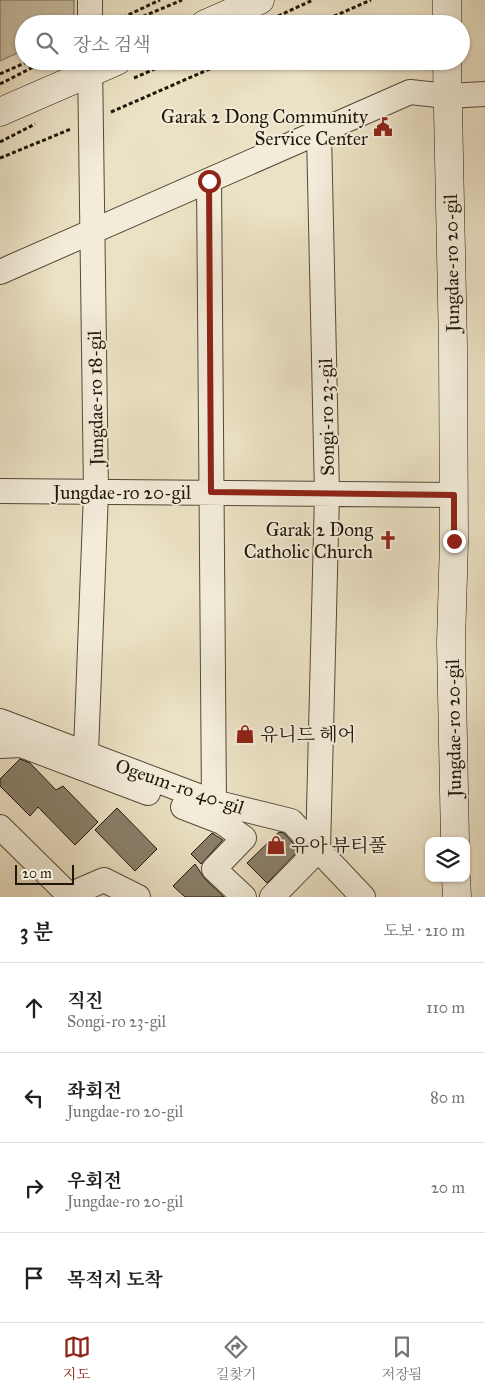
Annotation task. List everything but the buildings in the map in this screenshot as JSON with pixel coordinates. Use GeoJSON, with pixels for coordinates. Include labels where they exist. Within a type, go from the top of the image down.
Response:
{"type":"FeatureCollection","features":[{"type":"Feature","properties":{"kind":"street"},"geometry":{"type":"LineString","coordinates":[[90,0],[90,15]]}},
{"type":"Feature","properties":{"kind":"street"},"geometry":{"type":"LineString","coordinates":[[447,0],[447,15]]}},
{"type":"Feature","properties":{"kind":"street"},"geometry":{"type":"LineString","coordinates":[[240,15],[268,8]]}},
{"type":"Feature","properties":{"kind":"street"},"geometry":{"type":"LineString","coordinates":[[0,112],[84,70]]}},
{"type":"Feature","properties":{"kind":"street","name":"Jungdae-ro 18-gil"},"geometry":{"type":"LineString","coordinates":[[86,752],[96,492],[90,70]]}},
{"type":"Feature","properties":{"kind":"street","name":"Jungdae-ro 20-gil"},"geometry":{"type":"LineString","coordinates":[[447,70],[454,495],[451,642],[456,837]]}},
{"type":"Feature","properties":{"kind":"street"},"geometry":{"type":"LineString","coordinates":[[0,272],[410,92],[447,96],[485,94]]}},
{"type":"Feature","properties":{"kind":"street","name":"Songi-ro 23-gil"},"geometry":{"type":"LineString","coordinates":[[318,850],[327,494],[319,133]]}},
{"type":"Feature","properties":{"kind":"street"},"geometry":{"type":"LineString","coordinates":[[209,181],[214,802]]}},
{"type":"Feature","properties":{"kind":"street","name":"Jungdae-ro 20-gil"},"geometry":{"type":"LineString","coordinates":[[0,491],[454,495]]}},
{"type":"Feature","properties":{"kind":"street","name":"Ogeum-ro 40-gil"},"geometry":{"type":"LineString","coordinates":[[0,721],[214,802],[291,821],[363,897]]}},
{"type":"Feature","properties":{"kind":"street"},"geometry":{"type":"LineString","coordinates":[[0,746],[21,745],[222,822],[244,838],[214,870],[244,897]]}},
{"type":"Feature","properties":{"kind":"street"},"geometry":{"type":"LineString","coordinates":[[0,826],[68,896],[104,880],[138,897]]}},
{"type":"Feature","properties":{"kind":"street"},"geometry":{"type":"LineString","coordinates":[[272,897],[318,850]]}},
{"type":"Feature","properties":{"kind":"street"},"geometry":{"type":"LineString","coordinates":[[456,882],[457,897]]}},
{"type":"Feature","properties":{"kind":"path"},"geometry":{"type":"LineString","coordinates":[[127,15],[160,0]]}},
{"type":"Feature","properties":{"kind":"path"},"geometry":{"type":"LineString","coordinates":[[146,15],[182,0]]}},
{"type":"Feature","properties":{"kind":"path"},"geometry":{"type":"LineString","coordinates":[[268,8],[314,0]]}},
{"type":"Feature","properties":{"kind":"path"},"geometry":{"type":"LineString","coordinates":[[337,15],[371,0]]}},
{"type":"Feature","properties":{"kind":"path"},"geometry":{"type":"LineString","coordinates":[[0,74],[15,67]]}},
{"type":"Feature","properties":{"kind":"path"},"geometry":{"type":"LineString","coordinates":[[0,84],[27,70]]}},
{"type":"Feature","properties":{"kind":"path"},"geometry":{"type":"LineString","coordinates":[[106,114],[207,70]]}},
{"type":"Feature","properties":{"kind":"path"},"geometry":{"type":"LineString","coordinates":[[0,158],[71,129]]}},
{"type":"Feature","properties":{"kind":"shaded area"},"geometry":{"type":"Polygon","coordinates":[[[0,0],[74,0],[74,15],[15,15],[15,54],[0,61],[0,0]]]}},
{"type":"Feature","properties":{"kind":"place","name":"Garak 2 Dong Community Service Center"},"geometry":{"type":"Point","coordinates":[383,127]}},
{"type":"Feature","properties":{"kind":"place","name":"Garak 2 Dong Catholic Church"},"geometry":{"type":"Point","coordinates":[388,540]}},
{"type":"Feature","properties":{"kind":"place","name":"유니드 헤어"},"geometry":{"type":"Point","coordinates":[245,734]}},
{"type":"Feature","properties":{"kind":"place","name":"유아 뷰티풀"},"geometry":{"type":"Point","coordinates":[276,845]}},
{"type":"Feature","properties":{"kind":"route"},"geometry":{"type":"LineString","coordinates":[[209,181],[211,492],[454,495],[454,541]]}}]}
